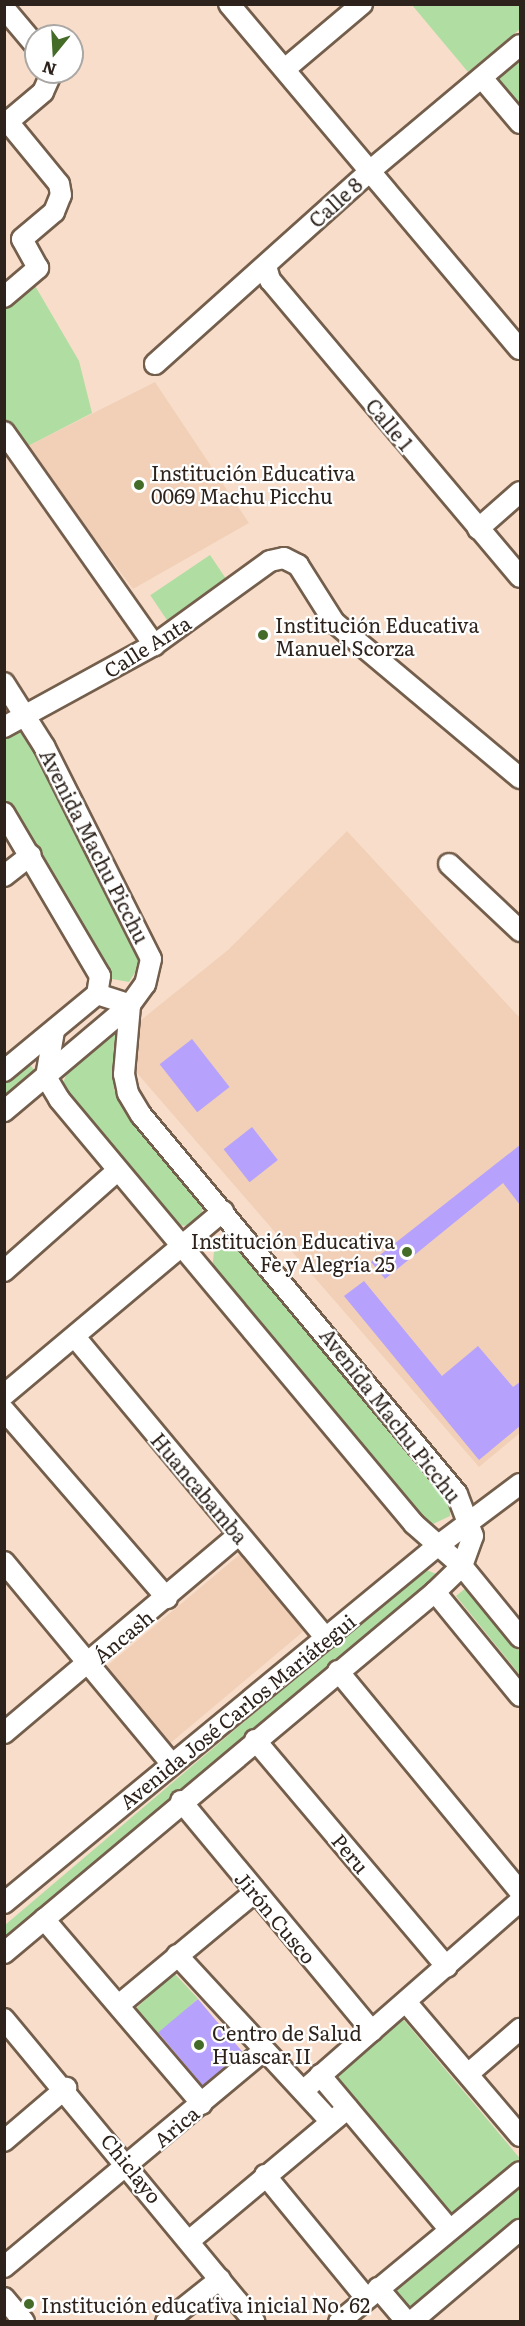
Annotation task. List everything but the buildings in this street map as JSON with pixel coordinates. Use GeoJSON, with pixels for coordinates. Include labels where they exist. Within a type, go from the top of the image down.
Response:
{"type":"FeatureCollection","features":[{"type":"Feature","properties":{"kind":"street"},"geometry":{"type":"LineString","coordinates":[[229,4],[520,349]]}},
{"type":"Feature","properties":{"kind":"street"},"geometry":{"type":"LineString","coordinates":[[285,69],[362,4]]}},
{"type":"Feature","properties":{"kind":"street"},"geometry":{"type":"LineString","coordinates":[[4,8],[24,32]]}},
{"type":"Feature","properties":{"kind":"street","name":"Calle 8"},"geometry":{"type":"LineString","coordinates":[[154,364],[371,170],[520,45]]}},
{"type":"Feature","properties":{"kind":"street"},"geometry":{"type":"LineString","coordinates":[[482,78],[520,123]]}},
{"type":"Feature","properties":{"kind":"street"},"geometry":{"type":"LineString","coordinates":[[4,297],[38,268],[22,239],[54,212],[61,195],[59,184],[6,124],[44,84]]}},
{"type":"Feature","properties":{"kind":"street","name":"Calle 1"},"geometry":{"type":"LineString","coordinates":[[266,266],[270,280],[520,577]]}},
{"type":"Feature","properties":{"kind":"street"},"geometry":{"type":"LineString","coordinates":[[4,432],[154,645]]}},
{"type":"Feature","properties":{"kind":"street"},"geometry":{"type":"LineString","coordinates":[[478,529],[520,492]]}},
{"type":"Feature","properties":{"kind":"street","name":"Calle Anta"},"geometry":{"type":"LineString","coordinates":[[4,727],[154,645],[270,561],[284,558],[298,566],[334,622],[520,778]]}},
{"type":"Feature","properties":{"kind":"street","name":"Avenida Machu Picchu"},"geometry":{"type":"LineString","coordinates":[[4,683],[26,715],[147,946],[151,959],[145,984],[130,1005],[128,1094],[223,1211],[383,1400],[457,1494],[470,1520],[473,1536],[462,1566]]}},
{"type":"Feature","properties":{"kind":"street"},"geometry":{"type":"LineString","coordinates":[[4,813],[31,855],[100,976],[97,994],[4,1071]]}},
{"type":"Feature","properties":{"kind":"street"},"geometry":{"type":"LineString","coordinates":[[4,876],[31,855]]}},
{"type":"Feature","properties":{"kind":"street"},"geometry":{"type":"LineString","coordinates":[[449,864],[520,931]]}},
{"type":"Feature","properties":{"kind":"street"},"geometry":{"type":"LineString","coordinates":[[97,994],[130,1005]]}},
{"type":"Feature","properties":{"kind":"street"},"geometry":{"type":"LineString","coordinates":[[4,1111],[130,1005]]}},
{"type":"Feature","properties":{"kind":"street"},"geometry":{"type":"LineString","coordinates":[[54,1031],[46,1077],[118,1170],[436,1547],[462,1566],[520,1637]]}},
{"type":"Feature","properties":{"kind":"street"},"geometry":{"type":"LineString","coordinates":[[4,1270],[118,1170]]}},
{"type":"Feature","properties":{"kind":"street"},"geometry":{"type":"LineString","coordinates":[[4,1395],[223,1211]]}},
{"type":"Feature","properties":{"kind":"street","name":"Huancabamba"},"geometry":{"type":"LineString","coordinates":[[75,1337],[326,1638]]}},
{"type":"Feature","properties":{"kind":"street"},"geometry":{"type":"LineString","coordinates":[[4,1410],[167,1599]]}},
{"type":"Feature","properties":{"kind":"street","name":"Avenida José Carlos Mariátegui"},"geometry":{"type":"LineString","coordinates":[[4,1903],[436,1547],[520,1484]]}},
{"type":"Feature","properties":{"kind":"street","name":"Áncash"},"geometry":{"type":"LineString","coordinates":[[8,1722],[89,1665],[238,1535]]}},
{"type":"Feature","properties":{"kind":"street"},"geometry":{"type":"LineString","coordinates":[[4,1562],[171,1764]]}},
{"type":"Feature","properties":{"kind":"street","name":"Avenida José Carlos Mariátegui"},"geometry":{"type":"LineString","coordinates":[[4,1953],[292,1708],[435,1592],[462,1566]]}},
{"type":"Feature","properties":{"kind":"street"},"geometry":{"type":"LineString","coordinates":[[435,1592],[520,1696]]}},
{"type":"Feature","properties":{"kind":"street"},"geometry":{"type":"LineString","coordinates":[[338,1671],[520,1892]]}},
{"type":"Feature","properties":{"kind":"street"},"geometry":{"type":"LineString","coordinates":[[271,1683],[292,1708]]}},
{"type":"Feature","properties":{"kind":"street","name":"Peru"},"geometry":{"type":"LineString","coordinates":[[255,1740],[447,1967]]}},
{"type":"Feature","properties":{"kind":"street","name":"Jirón Cusco"},"geometry":{"type":"LineString","coordinates":[[181,1801],[372,2031]]}},
{"type":"Feature","properties":{"kind":"street"},"geometry":{"type":"LineString","coordinates":[[120,2004],[255,1892]]}},
{"type":"Feature","properties":{"kind":"street"},"geometry":{"type":"LineString","coordinates":[[303,2091],[520,1901]]}},
{"type":"Feature","properties":{"kind":"street"},"geometry":{"type":"LineString","coordinates":[[44,1919],[120,2004],[202,2104]]}},
{"type":"Feature","properties":{"kind":"street"},"geometry":{"type":"LineString","coordinates":[[177,1955],[262,2052],[303,2091],[330,2121]]}},
{"type":"Feature","properties":{"kind":"street"},"geometry":{"type":"LineString","coordinates":[[406,2002],[520,2136]]}},
{"type":"Feature","properties":{"kind":"street","name":"Chiclayo"},"geometry":{"type":"LineString","coordinates":[[4,2019],[66,2088],[130,2165],[255,2322]]}},
{"type":"Feature","properties":{"kind":"street"},"geometry":{"type":"LineString","coordinates":[[468,2074],[520,2029]]}},
{"type":"Feature","properties":{"kind":"street","name":"Arica"},"geometry":{"type":"LineString","coordinates":[[4,2268],[130,2165],[262,2052]]}},
{"type":"Feature","properties":{"kind":"street"},"geometry":{"type":"LineString","coordinates":[[320,2075],[449,2229]]}},
{"type":"Feature","properties":{"kind":"street"},"geometry":{"type":"LineString","coordinates":[[4,2141],[66,2088]]}},
{"type":"Feature","properties":{"kind":"street"},"geometry":{"type":"LineString","coordinates":[[189,2241],[265,2175],[348,2108]]}},
{"type":"Feature","properties":{"kind":"street"},"geometry":{"type":"LineString","coordinates":[[339,2322],[520,2172]]}},
{"type":"Feature","properties":{"kind":"street"},"geometry":{"type":"LineString","coordinates":[[265,2175],[372,2293],[409,2322],[520,2230]]}},
{"type":"Feature","properties":{"kind":"street"},"geometry":{"type":"LineString","coordinates":[[166,2322],[220,2279]]}},
{"type":"Feature","properties":{"kind":"street"},"geometry":{"type":"LineString","coordinates":[[4,2298],[24,2322]]}},
{"type":"Feature","properties":{"kind":"shaded area","name":"Institución Educativa 0069 Machu Picchu"},"geometry":{"type":"Polygon","coordinates":[[[155,382],[249,523],[133,589],[26,447],[155,382]]]}},
{"type":"Feature","properties":{"kind":"shaded area","name":"Institución Educativa Fe y Alegría 25"},"geometry":{"type":"Polygon","coordinates":[[[347,831],[520,1018],[520,1433],[479,1467],[136,1072],[141,1020],[228,950],[347,831]]]}},
{"type":"Feature","properties":{"kind":"shaded area"},"geometry":{"type":"Polygon","coordinates":[[[245,1550],[309,1627],[168,1746],[103,1669],[245,1550]]]}},
{"type":"Feature","properties":{"kind":"green space"},"geometry":{"type":"Polygon","coordinates":[[[412,5],[520,5],[520,29],[468,72],[412,5]]]}},
{"type":"Feature","properties":{"kind":"green space"},"geometry":{"type":"Polygon","coordinates":[[[520,56],[520,107],[495,77],[520,56]]]}},
{"type":"Feature","properties":{"kind":"green space"},"geometry":{"type":"Polygon","coordinates":[[[34,284],[79,361],[92,413],[26,447],[5,420],[5,307],[34,284]]]}},
{"type":"Feature","properties":{"kind":"green space"},"geometry":{"type":"Polygon","coordinates":[[[210,555],[232,588],[173,628],[150,595],[210,555]]]}},
{"type":"Feature","properties":{"kind":"green space"},"geometry":{"type":"Polygon","coordinates":[[[20,732],[30,738],[144,958],[129,982],[112,979],[102,968],[5,803],[5,736],[20,732]]]}},
{"type":"Feature","properties":{"kind":"green space"},"geometry":{"type":"Polygon","coordinates":[[[117,1028],[114,1090],[204,1204],[199,1222],[190,1226],[174,1225],[65,1097],[62,1086],[69,1067],[117,1028]]]}},
{"type":"Feature","properties":{"kind":"green space"},"geometry":{"type":"Polygon","coordinates":[[[29,1064],[38,1074],[5,1102],[5,1084],[29,1064]]]}},
{"type":"Feature","properties":{"kind":"green space"},"geometry":{"type":"Polygon","coordinates":[[[232,1243],[243,1247],[451,1496],[450,1516],[433,1524],[417,1516],[212,1270],[214,1252],[232,1243]]]}},
{"type":"Feature","properties":{"kind":"green space"},"geometry":{"type":"Polygon","coordinates":[[[424,1569],[439,1575],[434,1582],[5,1942],[5,1925],[424,1569]]]}},
{"type":"Feature","properties":{"kind":"green space"},"geometry":{"type":"Polygon","coordinates":[[[467,1587],[520,1652],[520,1675],[456,1596],[467,1587]]]}},
{"type":"Feature","properties":{"kind":"green space"},"geometry":{"type":"Polygon","coordinates":[[[174,1973],[198,1999],[158,2036],[134,2011],[174,1973]]]}},
{"type":"Feature","properties":{"kind":"green space"},"geometry":{"type":"Polygon","coordinates":[[[403,2019],[520,2158],[452,2216],[335,2076],[403,2019]]]}},
{"type":"Feature","properties":{"kind":"green space"},"geometry":{"type":"Polygon","coordinates":[[[520,2184],[520,2237],[417,2321],[388,2292],[520,2184]]]}},
{"type":"Feature","properties":{"kind":"place","name":"Institución Educativa 0069 Machu Picchu"},"geometry":{"type":"Point","coordinates":[139,485]}},
{"type":"Feature","properties":{"kind":"place","name":"Institución Educativa Manuel Scorza"},"geometry":{"type":"Point","coordinates":[263,635]}},
{"type":"Feature","properties":{"kind":"place","name":"Institución Educativa Fe y Alegría 25"},"geometry":{"type":"Point","coordinates":[407,1252]}},
{"type":"Feature","properties":{"kind":"place","name":"Centro de Salud Huascar II"},"geometry":{"type":"Point","coordinates":[199,2045]}},
{"type":"Feature","properties":{"kind":"place","name":"Institución educativa inicial No. 62"},"geometry":{"type":"Point","coordinates":[29,2304]}}]}
